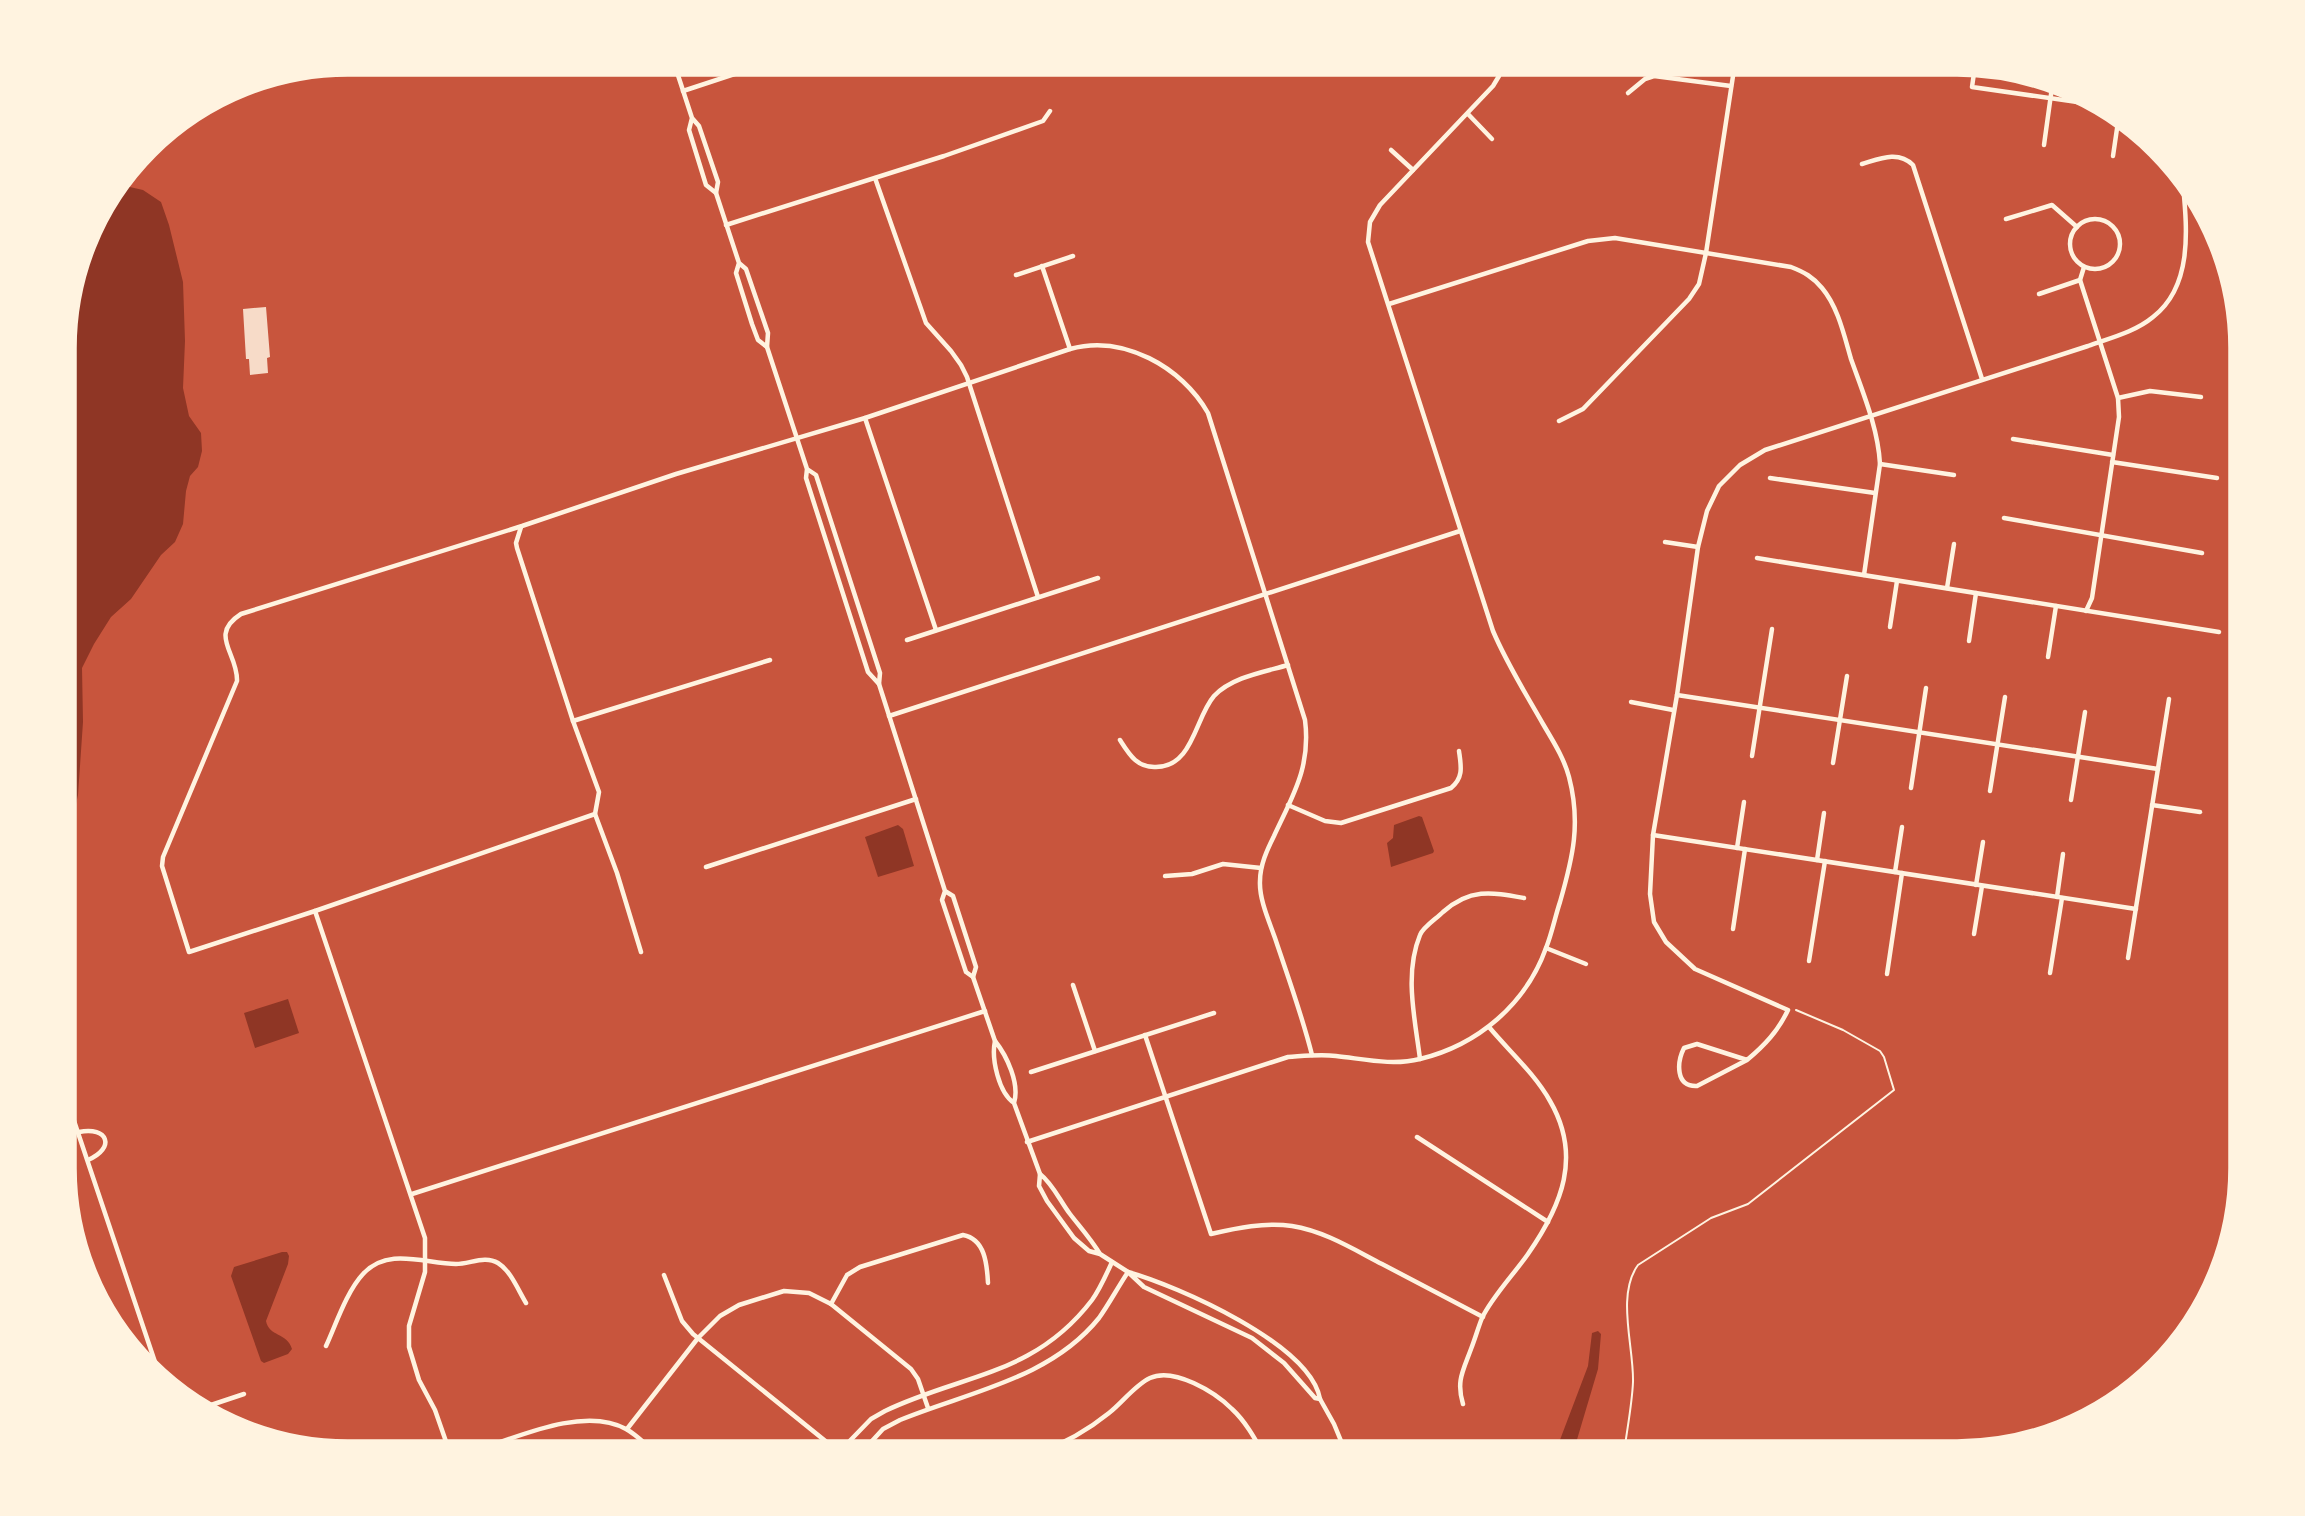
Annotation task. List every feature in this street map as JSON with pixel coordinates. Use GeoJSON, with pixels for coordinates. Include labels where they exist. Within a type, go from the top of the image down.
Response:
{"type":"FeatureCollection","features":[{"type":"Feature","properties":{"kind":"street"},"geometry":{"type":"LineString","coordinates":[[678,75],[718,182],[716,193],[738,263],[736,273],[752,324],[758,340],[767,347]]}},
{"type":"Feature","properties":{"kind":"street"},"geometry":{"type":"LineString","coordinates":[[683,91],[732,75]]}},
{"type":"Feature","properties":{"kind":"street"},"geometry":{"type":"LineString","coordinates":[[1027,1142],[1288,1057],[1312,1055],[1391,1063],[1420,1059],[1456,1047],[1489,1027],[1511,1006],[1534,974],[1546,948],[1571,866],[1576,840],[1575,811],[1569,776],[1562,757],[1500,648],[1368,242],[1370,222],[1380,205],[1468,114],[1499,75]]}},
{"type":"Feature","properties":{"kind":"street"},"geometry":{"type":"LineString","coordinates":[[1559,421],[1583,409],[1689,299],[1699,284],[1733,75]]}},
{"type":"Feature","properties":{"kind":"street"},"geometry":{"type":"LineString","coordinates":[[1628,93],[1645,79],[1654,76],[1731,86]]}},
{"type":"Feature","properties":{"kind":"street"},"geometry":{"type":"LineString","coordinates":[[1974,76],[1972,87],[2073,101]]}},
{"type":"Feature","properties":{"kind":"street"},"geometry":{"type":"LineString","coordinates":[[2044,145],[2051,92]]}},
{"type":"Feature","properties":{"kind":"street"},"geometry":{"type":"LineString","coordinates":[[726,225],[1043,121],[1050,111]]}},
{"type":"Feature","properties":{"kind":"street"},"geometry":{"type":"LineString","coordinates":[[1468,114],[1492,139]]}},
{"type":"Feature","properties":{"kind":"street"},"geometry":{"type":"LineString","coordinates":[[692,118],[689,130],[706,185],[716,193]]}},
{"type":"Feature","properties":{"kind":"street"},"geometry":{"type":"LineString","coordinates":[[2113,156],[2117,128]]}},
{"type":"Feature","properties":{"kind":"street"},"geometry":{"type":"LineString","coordinates":[[1391,149],[1413,170]]}},
{"type":"Feature","properties":{"kind":"street"},"geometry":{"type":"LineString","coordinates":[[1862,164],[1895,156],[1913,165],[1982,379]]}},
{"type":"Feature","properties":{"kind":"street"},"geometry":{"type":"LineString","coordinates":[[874,178],[922,316],[961,365],[1038,597]]}},
{"type":"Feature","properties":{"kind":"street"},"geometry":{"type":"LineString","coordinates":[[1747,1060],[1697,1044],[1684,1048],[1679,1059],[1680,1075],[1686,1085],[1697,1086],[1747,1060],[1767,1044],[1788,1010],[1695,969],[1666,943],[1654,922],[1650,894],[1653,835],[1698,547],[1707,511],[1719,486],[1740,465],[1765,450],[2099,342],[2122,334],[2153,317],[2168,301],[2178,284],[2184,263],[2186,242],[2184,197]]}},
{"type":"Feature","properties":{"kind":"street"},"geometry":{"type":"LineString","coordinates":[[2006,219],[2052,205],[2077,227]]}},
{"type":"Feature","properties":{"kind":"street"},"geometry":{"type":"LineString","coordinates":[[2087,220],[2105,222],[2114,229],[2119,240],[2119,252],[2108,266],[2096,270],[2084,268],[2075,260],[2070,249],[2071,237],[2077,227],[2087,220]]}},
{"type":"Feature","properties":{"kind":"street"},"geometry":{"type":"LineString","coordinates":[[1388,304],[1588,242],[1615,238],[1791,267],[1812,277],[1824,290],[1836,311],[1879,450],[1880,464],[1864,575]]}},
{"type":"Feature","properties":{"kind":"street"},"geometry":{"type":"LineString","coordinates":[[1016,275],[1073,256]]}},
{"type":"Feature","properties":{"kind":"street"},"geometry":{"type":"LineString","coordinates":[[738,263],[746,270],[768,333],[767,347],[807,468],[806,478],[868,672],[878,684],[889,716],[945,891],[942,900],[966,972],[973,977],[995,1041],[1003,1052],[1017,1092],[1014,1102],[1040,1174],[1039,1185],[1047,1201],[1063,1224],[1089,1251],[1100,1254],[1128,1272],[1144,1287],[1252,1338],[1284,1363],[1315,1398],[1320,1399]]}},
{"type":"Feature","properties":{"kind":"street"},"geometry":{"type":"LineString","coordinates":[[1042,266],[1070,349]]}},
{"type":"Feature","properties":{"kind":"street"},"geometry":{"type":"LineString","coordinates":[[2084,268],[2080,280],[2118,398],[2119,416],[2092,598],[2086,611]]}},
{"type":"Feature","properties":{"kind":"street"},"geometry":{"type":"LineString","coordinates":[[2039,294],[2080,280]]}},
{"type":"Feature","properties":{"kind":"street"},"geometry":{"type":"LineString","coordinates":[[596,814],[189,952],[162,866],[163,857],[237,681],[226,643],[227,627],[241,614],[522,526],[676,474],[865,418],[1070,349],[1093,346],[1120,348],[1145,356],[1160,363],[1190,388],[1208,413],[1305,720],[1306,756],[1301,780],[1266,852],[1259,884],[1312,1055]]}},
{"type":"Feature","properties":{"kind":"street"},"geometry":{"type":"LineString","coordinates":[[2118,398],[2150,391],[2202,397]]}},
{"type":"Feature","properties":{"kind":"street"},"geometry":{"type":"LineString","coordinates":[[865,418],[936,630]]}},
{"type":"Feature","properties":{"kind":"street"},"geometry":{"type":"LineString","coordinates":[[2013,439],[2217,478]]}},
{"type":"Feature","properties":{"kind":"street"},"geometry":{"type":"LineString","coordinates":[[1880,464],[1954,475]]}},
{"type":"Feature","properties":{"kind":"street"},"geometry":{"type":"LineString","coordinates":[[807,468],[816,475],[880,673],[878,684]]}},
{"type":"Feature","properties":{"kind":"street"},"geometry":{"type":"LineString","coordinates":[[1770,478],[1875,493]]}},
{"type":"Feature","properties":{"kind":"street"},"geometry":{"type":"LineString","coordinates":[[2004,518],[2202,553]]}},
{"type":"Feature","properties":{"kind":"street"},"geometry":{"type":"LineString","coordinates":[[522,526],[517,538],[517,548],[599,792],[596,814],[641,952]]}},
{"type":"Feature","properties":{"kind":"street"},"geometry":{"type":"LineString","coordinates":[[889,716],[1460,531]]}},
{"type":"Feature","properties":{"kind":"street"},"geometry":{"type":"LineString","coordinates":[[1665,542],[1698,547]]}},
{"type":"Feature","properties":{"kind":"street"},"geometry":{"type":"LineString","coordinates":[[1947,589],[1954,544]]}},
{"type":"Feature","properties":{"kind":"street"},"geometry":{"type":"LineString","coordinates":[[1757,558],[2219,632]]}},
{"type":"Feature","properties":{"kind":"street"},"geometry":{"type":"LineString","coordinates":[[908,640],[1098,578]]}},
{"type":"Feature","properties":{"kind":"street"},"geometry":{"type":"LineString","coordinates":[[1890,627],[1897,581]]}},
{"type":"Feature","properties":{"kind":"street"},"geometry":{"type":"LineString","coordinates":[[1969,641],[1976,593]]}},
{"type":"Feature","properties":{"kind":"street"},"geometry":{"type":"LineString","coordinates":[[2048,657],[2056,606]]}},
{"type":"Feature","properties":{"kind":"street"},"geometry":{"type":"LineString","coordinates":[[1752,756],[1772,629]]}},
{"type":"Feature","properties":{"kind":"street"},"geometry":{"type":"LineString","coordinates":[[573,721],[770,660]]}},
{"type":"Feature","properties":{"kind":"street"},"geometry":{"type":"LineString","coordinates":[[1120,740],[1139,764],[1154,768],[1173,762],[1186,749],[1214,696],[1239,680],[1288,665]]}},
{"type":"Feature","properties":{"kind":"street"},"geometry":{"type":"LineString","coordinates":[[1833,763],[1847,676]]}},
{"type":"Feature","properties":{"kind":"street"},"geometry":{"type":"LineString","coordinates":[[1910,788],[1926,688]]}},
{"type":"Feature","properties":{"kind":"street"},"geometry":{"type":"LineString","coordinates":[[1677,695],[2158,769]]}},
{"type":"Feature","properties":{"kind":"street"},"geometry":{"type":"LineString","coordinates":[[1990,791],[2005,697]]}},
{"type":"Feature","properties":{"kind":"street"},"geometry":{"type":"LineString","coordinates":[[2128,958],[2169,699]]}},
{"type":"Feature","properties":{"kind":"street"},"geometry":{"type":"LineString","coordinates":[[1632,702],[1674,710]]}},
{"type":"Feature","properties":{"kind":"street"},"geometry":{"type":"LineString","coordinates":[[2071,800],[2085,712]]}},
{"type":"Feature","properties":{"kind":"street"},"geometry":{"type":"LineString","coordinates":[[1288,805],[1325,821],[1348,821],[1451,788],[1459,781],[1461,774],[1459,751]]}},
{"type":"Feature","properties":{"kind":"street"},"geometry":{"type":"LineString","coordinates":[[706,867],[916,799]]}},
{"type":"Feature","properties":{"kind":"street"},"geometry":{"type":"LineString","coordinates":[[1737,848],[1744,802]]}},
{"type":"Feature","properties":{"kind":"street"},"geometry":{"type":"LineString","coordinates":[[2152,805],[2200,812]]}},
{"type":"Feature","properties":{"kind":"street"},"geometry":{"type":"LineString","coordinates":[[1817,860],[1824,813]]}},
{"type":"Feature","properties":{"kind":"street"},"geometry":{"type":"LineString","coordinates":[[1895,872],[1902,827]]}},
{"type":"Feature","properties":{"kind":"street"},"geometry":{"type":"LineString","coordinates":[[1653,835],[2136,909]]}},
{"type":"Feature","properties":{"kind":"street"},"geometry":{"type":"LineString","coordinates":[[1974,934],[1983,842]]}},
{"type":"Feature","properties":{"kind":"street"},"geometry":{"type":"LineString","coordinates":[[1733,929],[1745,849]]}},
{"type":"Feature","properties":{"kind":"street"},"geometry":{"type":"LineString","coordinates":[[2050,973],[2063,854]]}},
{"type":"Feature","properties":{"kind":"street"},"geometry":{"type":"LineString","coordinates":[[1809,961],[1825,862]]}},
{"type":"Feature","properties":{"kind":"street"},"geometry":{"type":"LineString","coordinates":[[1165,876],[1192,874],[1223,864],[1244,864],[1261,868]]}},
{"type":"Feature","properties":{"kind":"street"},"geometry":{"type":"LineString","coordinates":[[1887,974],[1902,873]]}},
{"type":"Feature","properties":{"kind":"street"},"geometry":{"type":"LineString","coordinates":[[945,891],[953,896],[976,967],[973,977]]}},
{"type":"Feature","properties":{"kind":"street"},"geometry":{"type":"LineString","coordinates":[[1420,1059],[1412,993],[1412,971],[1420,933],[1448,908],[1464,898],[1496,892],[1524,898]]}},
{"type":"Feature","properties":{"kind":"street"},"geometry":{"type":"LineString","coordinates":[[316,911],[425,1238],[427,1259],[409,1326],[410,1347],[419,1380],[435,1410],[446,1441]]}},
{"type":"Feature","properties":{"kind":"street"},"geometry":{"type":"LineString","coordinates":[[1546,948],[1586,964]]}},
{"type":"Feature","properties":{"kind":"street"},"geometry":{"type":"LineString","coordinates":[[1073,985],[1095,1051]]}},
{"type":"Feature","properties":{"kind":"street"},"geometry":{"type":"LineString","coordinates":[[412,1194],[985,1012]]}},
{"type":"Feature","properties":{"kind":"street"},"geometry":{"type":"LineString","coordinates":[[1031,1072],[1214,1013]]}},
{"type":"Feature","properties":{"kind":"street"},"geometry":{"type":"LineString","coordinates":[[1463,1404],[1459,1383],[1483,1317],[1548,1222],[1559,1200],[1566,1170],[1566,1144],[1550,1101],[1489,1027]]}},
{"type":"Feature","properties":{"kind":"street"},"geometry":{"type":"LineString","coordinates":[[1145,1035],[1211,1234],[1240,1227],[1268,1225],[1311,1230],[1344,1244],[1483,1317]]}},
{"type":"Feature","properties":{"kind":"street"},"geometry":{"type":"LineString","coordinates":[[995,1041],[992,1056],[1006,1097],[1014,1102]]}},
{"type":"Feature","properties":{"kind":"street"},"geometry":{"type":"LineString","coordinates":[[75,1121],[155,1360]]}},
{"type":"Feature","properties":{"kind":"street"},"geometry":{"type":"LineString","coordinates":[[79,1132],[98,1131],[105,1139],[106,1144],[101,1153],[88,1160]]}},
{"type":"Feature","properties":{"kind":"street"},"geometry":{"type":"LineString","coordinates":[[1417,1137],[1548,1222]]}},
{"type":"Feature","properties":{"kind":"street"},"geometry":{"type":"LineString","coordinates":[[1040,1174],[1048,1180],[1100,1254]]}},
{"type":"Feature","properties":{"kind":"street"},"geometry":{"type":"LineString","coordinates":[[831,1304],[847,1275],[860,1267],[963,1235],[971,1237],[979,1244],[987,1263],[988,1283]]}},
{"type":"Feature","properties":{"kind":"street"},"geometry":{"type":"LineString","coordinates":[[326,1346],[353,1287],[362,1274],[369,1268],[391,1259],[427,1259],[454,1264],[482,1260],[496,1262],[509,1274],[526,1303]]}},
{"type":"Feature","properties":{"kind":"street"},"geometry":{"type":"LineString","coordinates":[[850,1441],[871,1419],[898,1405],[1016,1362],[1045,1346],[1077,1318],[1094,1298],[1112,1262]]}},
{"type":"Feature","properties":{"kind":"street"},"geometry":{"type":"LineString","coordinates":[[1128,1272],[1229,1314],[1271,1339],[1318,1388],[1320,1399],[1341,1441]]}},
{"type":"Feature","properties":{"kind":"street"},"geometry":{"type":"LineString","coordinates":[[872,1441],[883,1429],[900,1420],[1012,1379],[1054,1358],[1098,1319],[1128,1272]]}},
{"type":"Feature","properties":{"kind":"street"},"geometry":{"type":"LineString","coordinates":[[664,1275],[682,1321],[698,1338],[825,1441]]}},
{"type":"Feature","properties":{"kind":"street"},"geometry":{"type":"LineString","coordinates":[[627,1429],[698,1338],[720,1316],[739,1305],[784,1291],[809,1293],[831,1304],[911,1369],[928,1408]]}},
{"type":"Feature","properties":{"kind":"street"},"geometry":{"type":"LineString","coordinates":[[1063,1441],[1085,1430],[1108,1414],[1143,1382],[1158,1375],[1175,1376],[1203,1388],[1221,1400],[1243,1420],[1256,1441]]}},
{"type":"Feature","properties":{"kind":"street"},"geometry":{"type":"LineString","coordinates":[[213,1404],[244,1394]]}},
{"type":"Feature","properties":{"kind":"street"},"geometry":{"type":"LineString","coordinates":[[508,1441],[569,1421],[590,1420],[627,1429],[642,1441]]}},
{"type":"Feature","properties":{"kind":"path"},"geometry":{"type":"LineString","coordinates":[[1625,1441],[1633,1381],[1628,1336],[1628,1286],[1630,1276],[1638,1265],[1711,1218],[1748,1204],[1894,1090],[1880,1051],[1801,1011],[1788,1010]]}},
{"type":"Feature","properties":{"kind":"shaded area"},"geometry":{"type":"Polygon","coordinates":[[[129,187],[143,190],[161,202],[169,225],[183,282],[183,388],[189,416],[201,433],[202,451],[198,467],[190,476],[183,524],[175,542],[161,555],[131,599],[111,617],[82,668],[83,722],[75,809],[76,330],[80,295],[96,244],[129,187]]]}},
{"type":"Feature","properties":{"kind":"shaded area"},"geometry":{"type":"Polygon","coordinates":[[[1422,817],[1433,853],[1391,867],[1387,843],[1393,838],[1394,825],[1422,817]]]}},
{"type":"Feature","properties":{"kind":"shaded area"},"geometry":{"type":"Polygon","coordinates":[[[898,825],[903,829],[914,866],[878,877],[865,837],[898,825]]]}},
{"type":"Feature","properties":{"kind":"shaded area"},"geometry":{"type":"Polygon","coordinates":[[[288,999],[299,1033],[255,1048],[244,1013],[288,999]]]}},
{"type":"Feature","properties":{"kind":"shaded area"},"geometry":{"type":"Polygon","coordinates":[[[287,1252],[289,1256],[288,1264],[266,1321],[271,1330],[286,1340],[292,1349],[288,1354],[264,1363],[231,1276],[234,1267],[287,1252]]]}},
{"type":"Feature","properties":{"kind":"shaded area"},"geometry":{"type":"Polygon","coordinates":[[[1598,1331],[1601,1334],[1598,1369],[1577,1441],[1560,1441],[1588,1366],[1592,1333],[1598,1331]]]}},
{"type":"Feature","properties":{"kind":"building"},"geometry":{"type":"Polygon","coordinates":[[[266,307],[270,357],[267,358],[268,373],[250,375],[249,359],[246,359],[243,309],[266,307]]]}}]}
